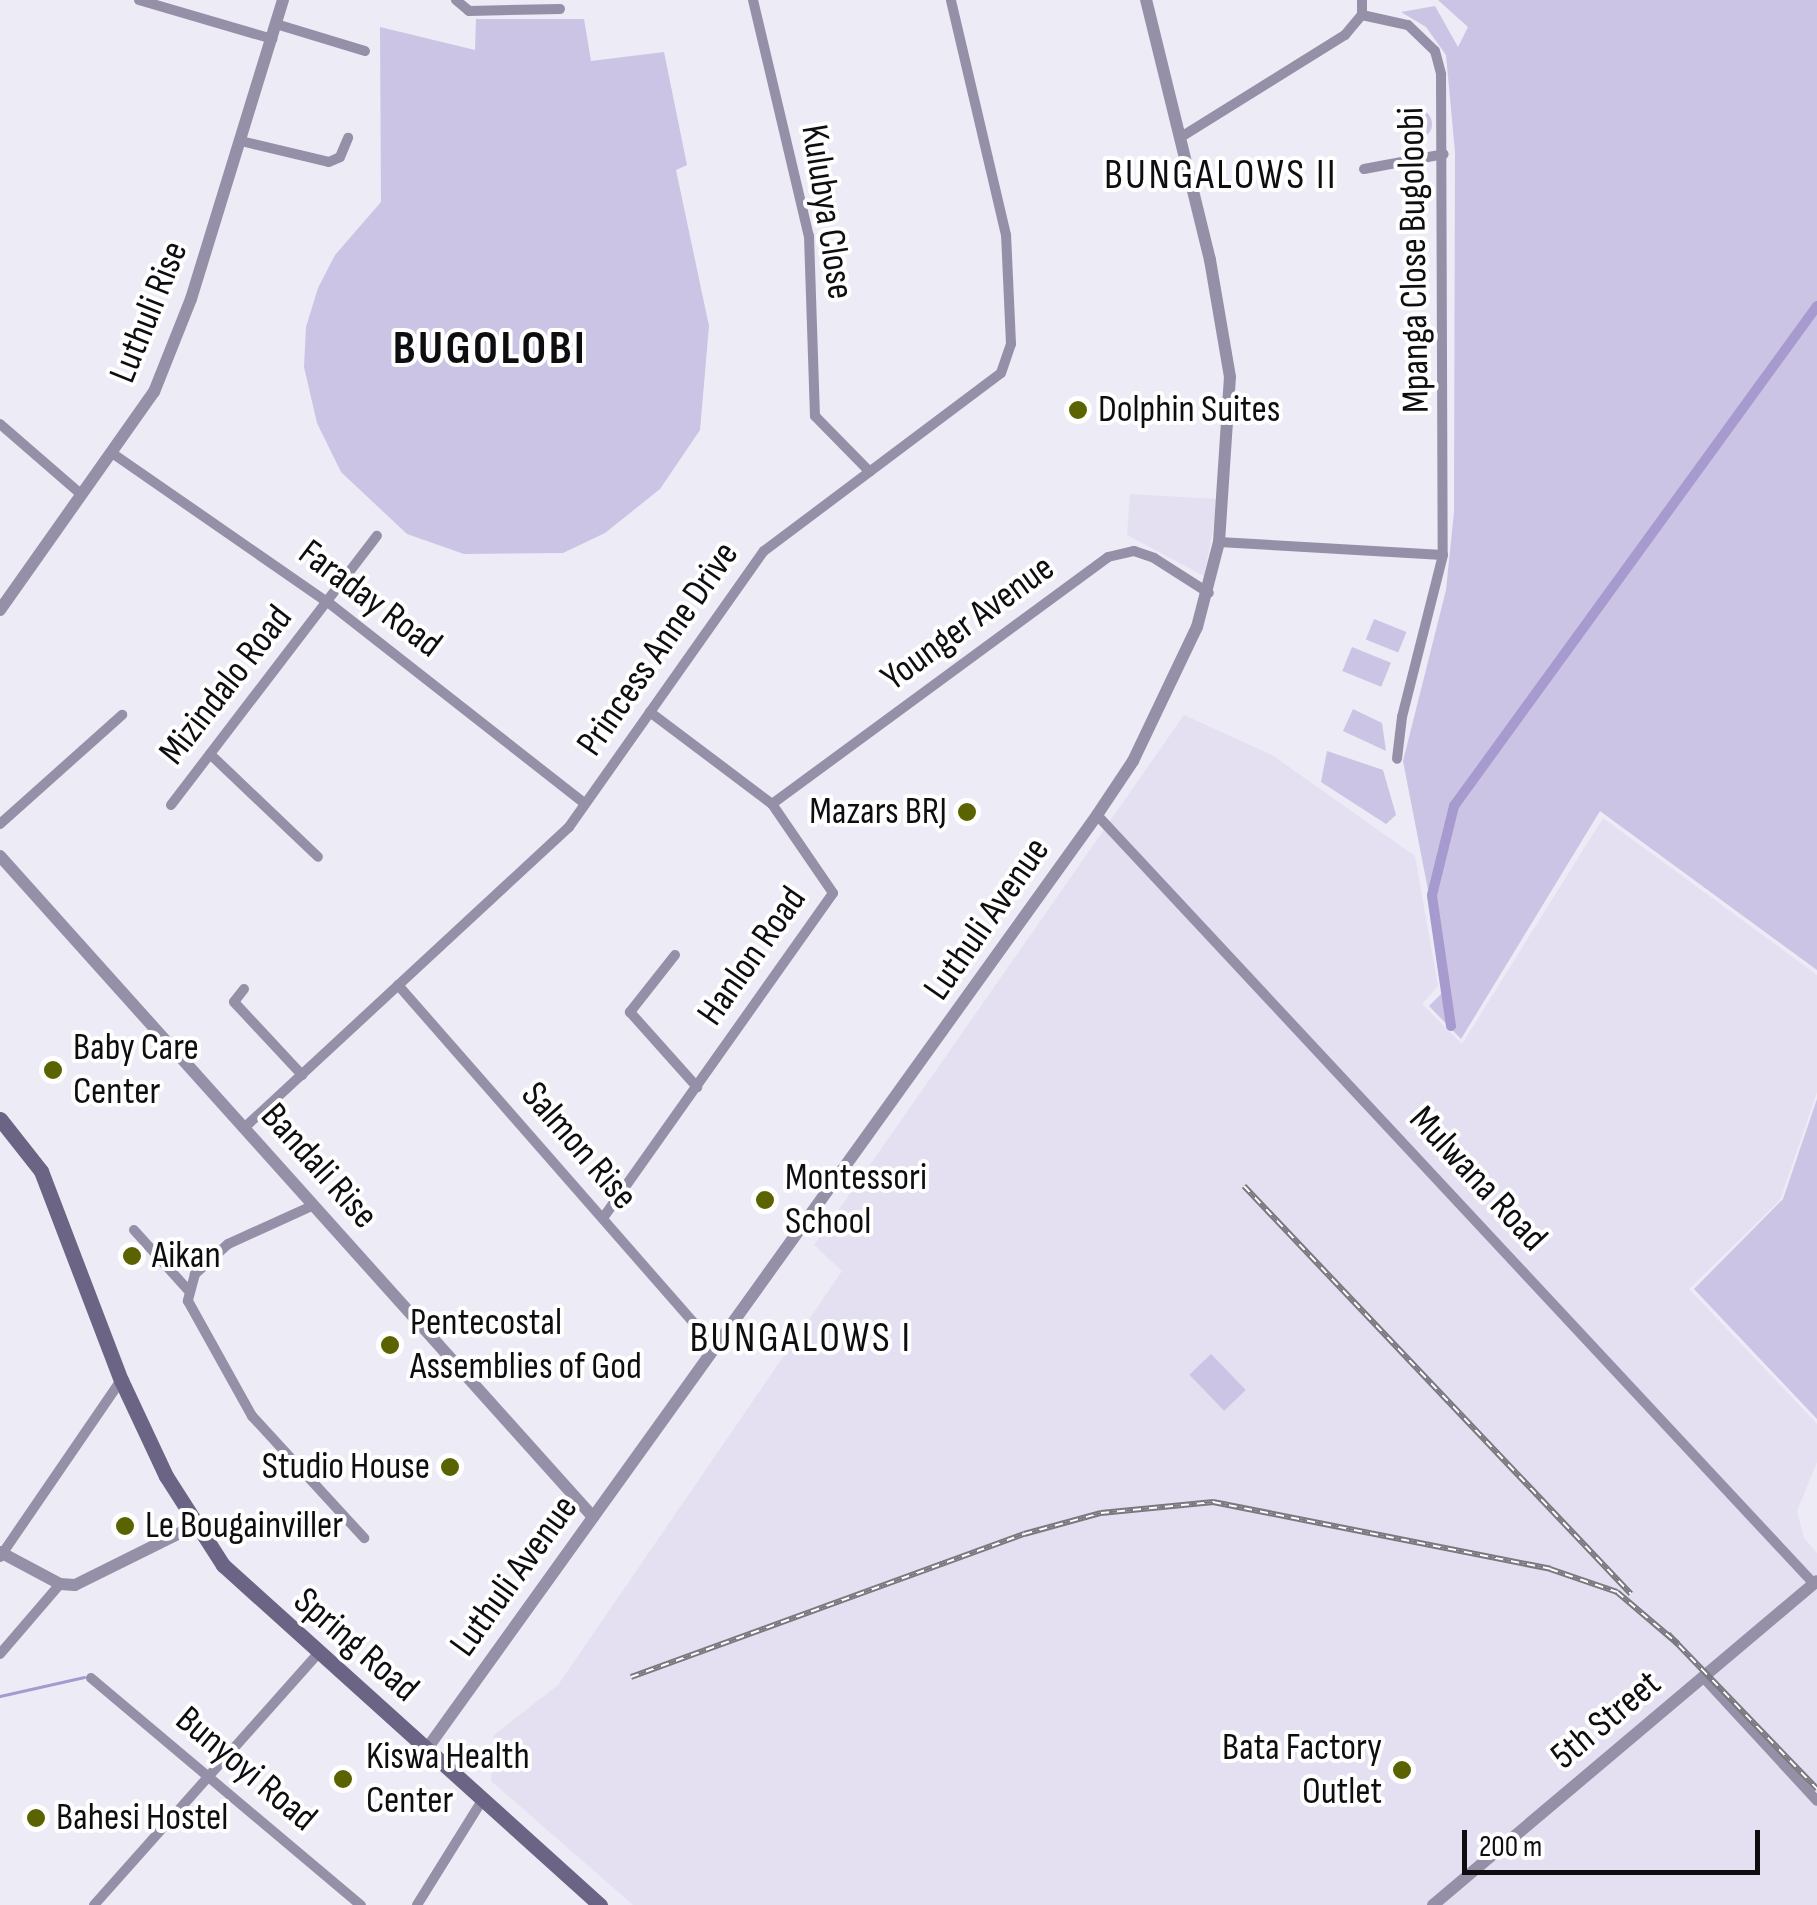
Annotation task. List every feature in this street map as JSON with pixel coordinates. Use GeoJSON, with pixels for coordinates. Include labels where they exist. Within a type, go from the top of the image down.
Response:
{"type":"FeatureCollection","features":[{"type":"Feature","properties":{"kind":"main road","name":"Spring Road"},"geometry":{"type":"LineString","coordinates":[[0,1119],[31,1155],[53,1196],[120,1380],[194,1526],[226,1568],[317,1655],[600,1905]]}},
{"type":"Feature","properties":{"kind":"street"},"geometry":{"type":"LineString","coordinates":[[139,0],[272,40]]}},
{"type":"Feature","properties":{"kind":"street","name":"Luthuli Rise"},"geometry":{"type":"LineString","coordinates":[[0,610],[154,392],[171,354],[284,0]]}},
{"type":"Feature","properties":{"kind":"street"},"geometry":{"type":"LineString","coordinates":[[456,0],[469,11],[560,9]]}},
{"type":"Feature","properties":{"kind":"street","name":"Kulubya Close"},"geometry":{"type":"LineString","coordinates":[[753,0],[809,236],[815,416],[870,472]]}},
{"type":"Feature","properties":{"kind":"street","name":"Princess Anne Drive"},"geometry":{"type":"LineString","coordinates":[[244,1128],[555,842],[755,561],[989,386],[1010,354],[1006,235],[951,0]]}},
{"type":"Feature","properties":{"kind":"street","name":"Luthuli Avenue"},"geometry":{"type":"LineString","coordinates":[[426,1750],[1097,815],[1168,694],[1210,593],[1232,430],[1230,377],[1181,138],[1146,0]]}},
{"type":"Feature","properties":{"kind":"street"},"geometry":{"type":"LineString","coordinates":[[1181,138],[1345,35],[1362,15],[1362,0]]}},
{"type":"Feature","properties":{"kind":"street","name":"Mpanga Close Bugoloobi"},"geometry":{"type":"LineString","coordinates":[[1362,15],[1397,19],[1435,52],[1444,154],[1443,555],[1398,759]]}},
{"type":"Feature","properties":{"kind":"street"},"geometry":{"type":"LineString","coordinates":[[276,24],[364,51]]}},
{"type":"Feature","properties":{"kind":"street"},"geometry":{"type":"LineString","coordinates":[[241,141],[329,162],[340,157],[348,138]]}},
{"type":"Feature","properties":{"kind":"street"},"geometry":{"type":"LineString","coordinates":[[1364,169],[1444,154]]}},
{"type":"Feature","properties":{"kind":"street"},"geometry":{"type":"LineString","coordinates":[[0,424],[82,496]]}},
{"type":"Feature","properties":{"kind":"street","name":"Faraday Road"},"geometry":{"type":"LineString","coordinates":[[112,453],[329,603],[585,804]]}},
{"type":"Feature","properties":{"kind":"street","name":"Mizindalo Road"},"geometry":{"type":"LineString","coordinates":[[171,805],[377,536]]}},
{"type":"Feature","properties":{"kind":"street"},"geometry":{"type":"LineString","coordinates":[[1219,542],[1443,555]]}},
{"type":"Feature","properties":{"kind":"street","name":"Younger Avenue"},"geometry":{"type":"LineString","coordinates":[[772,804],[1108,557],[1134,551],[1154,558],[1210,593]]}},
{"type":"Feature","properties":{"kind":"street","name":"Hanlon Road"},"geometry":{"type":"LineString","coordinates":[[603,1218],[833,893],[772,804],[650,712]]}},
{"type":"Feature","properties":{"kind":"street"},"geometry":{"type":"LineString","coordinates":[[0,824],[122,714]]}},
{"type":"Feature","properties":{"kind":"street"},"geometry":{"type":"LineString","coordinates":[[210,754],[318,857]]}},
{"type":"Feature","properties":{"kind":"street","name":"Mulwana Road"},"geometry":{"type":"LineString","coordinates":[[1097,815],[1816,1583]]}},
{"type":"Feature","properties":{"kind":"street","name":"Bandali Rise"},"geometry":{"type":"LineString","coordinates":[[0,856],[593,1517]]}},
{"type":"Feature","properties":{"kind":"street"},"geometry":{"type":"LineString","coordinates":[[675,956],[630,1012],[697,1087]]}},
{"type":"Feature","properties":{"kind":"street","name":"Salmon Rise"},"geometry":{"type":"LineString","coordinates":[[398,985],[716,1347]]}},
{"type":"Feature","properties":{"kind":"street"},"geometry":{"type":"LineString","coordinates":[[244,989],[234,1002],[302,1075]]}},
{"type":"Feature","properties":{"kind":"street"},"geometry":{"type":"LineString","coordinates":[[188,1290],[205,1264],[240,1235],[314,1206]]}},
{"type":"Feature","properties":{"kind":"street"},"geometry":{"type":"LineString","coordinates":[[134,1230],[188,1290],[193,1316],[231,1386],[364,1538]]}},
{"type":"Feature","properties":{"kind":"street"},"geometry":{"type":"LineString","coordinates":[[60,1584],[1,1555],[120,1380]]}},
{"type":"Feature","properties":{"kind":"street"},"geometry":{"type":"LineString","coordinates":[[0,1654],[60,1584],[108,1573],[194,1526]]}},
{"type":"Feature","properties":{"kind":"street","name":"5th Street"},"geometry":{"type":"LineString","coordinates":[[1433,1905],[1816,1583]]}},
{"type":"Feature","properties":{"kind":"street"},"geometry":{"type":"LineString","coordinates":[[94,1905],[317,1655]]}},
{"type":"Feature","properties":{"kind":"street","name":"Bunyoyi Road"},"geometry":{"type":"LineString","coordinates":[[92,1678],[361,1905]]}},
{"type":"Feature","properties":{"kind":"street"},"geometry":{"type":"LineString","coordinates":[[1703,1678],[1817,1801]]}},
{"type":"Feature","properties":{"kind":"street"},"geometry":{"type":"LineString","coordinates":[[417,1905],[484,1799]]}},
{"type":"Feature","properties":{"kind":"shaded area"},"geometry":{"type":"Polygon","coordinates":[[[1438,0],[1817,0],[1817,970],[1600,811],[1461,1039],[1429,1006],[1447,988],[1403,761],[1446,590],[1454,512],[1455,152],[1446,55],[1426,27],[1401,12],[1435,6],[1458,47],[1468,27],[1438,0]]]}},
{"type":"Feature","properties":{"kind":"shaded area"},"geometry":{"type":"Polygon","coordinates":[[[476,19],[584,19],[591,61],[664,52],[687,165],[676,170],[709,326],[700,430],[660,489],[605,533],[563,553],[464,554],[407,534],[341,472],[317,423],[304,367],[306,327],[318,288],[335,255],[381,202],[380,27],[475,50],[476,19]]]}},
{"type":"Feature","properties":{"kind":"shaded area"},"geometry":{"type":"Polygon","coordinates":[[[1417,109],[1428,113],[1432,124],[1428,135],[1417,139],[1406,135],[1402,124],[1406,113],[1417,109]]]}},
{"type":"Feature","properties":{"kind":"shaded area"},"geometry":{"type":"Polygon","coordinates":[[[1130,494],[1219,499],[1204,576],[1127,535],[1130,494]]]}},
{"type":"Feature","properties":{"kind":"shaded area"},"geometry":{"type":"Polygon","coordinates":[[[1374,619],[1406,632],[1398,653],[1366,639],[1374,619]]]}},
{"type":"Feature","properties":{"kind":"shaded area"},"geometry":{"type":"Polygon","coordinates":[[[1352,647],[1391,663],[1381,687],[1342,671],[1352,647]]]}},
{"type":"Feature","properties":{"kind":"shaded area"},"geometry":{"type":"Polygon","coordinates":[[[1353,709],[1382,723],[1386,751],[1343,731],[1353,709]]]}},
{"type":"Feature","properties":{"kind":"shaded area"},"geometry":{"type":"Polygon","coordinates":[[[1184,715],[1272,755],[1415,856],[1438,986],[1422,1004],[1462,1044],[1603,818],[1817,975],[1817,1092],[1780,1200],[1689,1289],[1817,1424],[1817,1462],[1797,1511],[1804,1538],[1817,1553],[1817,1905],[633,1905],[491,1781],[494,1735],[558,1685],[842,1271],[814,1245],[1184,715]]]}},
{"type":"Feature","properties":{"kind":"shaded area"},"geometry":{"type":"Polygon","coordinates":[[[1327,751],[1383,770],[1396,815],[1386,824],[1321,782],[1327,751]]]}},
{"type":"Feature","properties":{"kind":"shaded area"},"geometry":{"type":"Polygon","coordinates":[[[1817,1099],[1817,1419],[1694,1289],[1783,1199],[1817,1099]]]}},
{"type":"Feature","properties":{"kind":"shaded area"},"geometry":{"type":"Polygon","coordinates":[[[1211,1354],[1246,1390],[1224,1411],[1189,1375],[1211,1354]]]}},
{"type":"Feature","properties":{"kind":"waterway"},"geometry":{"type":"LineString","coordinates":[[1451,1026],[1432,895],[1454,806],[1817,306]]}},
{"type":"Feature","properties":{"kind":"waterway"},"geometry":{"type":"LineString","coordinates":[[0,1696],[84,1677]]}},
{"type":"Feature","properties":{"kind":"railway"},"geometry":{"type":"LineString","coordinates":[[1244,1186],[1631,1594]]}},
{"type":"Feature","properties":{"kind":"railway"},"geometry":{"type":"LineString","coordinates":[[631,1677],[1024,1534],[1101,1513],[1213,1502],[1550,1569],[1617,1592],[1678,1644]]}},
{"type":"Feature","properties":{"kind":"railway"},"geometry":{"type":"LineString","coordinates":[[1668,1634],[1817,1789]]}},
{"type":"Feature","properties":{"kind":"place","name":"Dolphin Suites"},"geometry":{"type":"Point","coordinates":[1078,410]}},
{"type":"Feature","properties":{"kind":"place","name":"Mazars BRJ"},"geometry":{"type":"Point","coordinates":[967,812]}},
{"type":"Feature","properties":{"kind":"place","name":"Baby Care Center"},"geometry":{"type":"Point","coordinates":[53,1070]}},
{"type":"Feature","properties":{"kind":"place","name":"Montessori School"},"geometry":{"type":"Point","coordinates":[765,1200]}},
{"type":"Feature","properties":{"kind":"place","name":"Aikan"},"geometry":{"type":"Point","coordinates":[132,1256]}},
{"type":"Feature","properties":{"kind":"place","name":"Pentecostal Assemblies of God"},"geometry":{"type":"Point","coordinates":[390,1345]}},
{"type":"Feature","properties":{"kind":"place","name":"Studio House"},"geometry":{"type":"Point","coordinates":[450,1467]}},
{"type":"Feature","properties":{"kind":"place","name":"Le Bougainviller"},"geometry":{"type":"Point","coordinates":[125,1526]}},
{"type":"Feature","properties":{"kind":"place","name":"Bata Factory Outlet"},"geometry":{"type":"Point","coordinates":[1402,1770]}},
{"type":"Feature","properties":{"kind":"place","name":"Kiswa Health Center"},"geometry":{"type":"Point","coordinates":[343,1779]}},
{"type":"Feature","properties":{"kind":"place","name":"Bahesi Hostel"},"geometry":{"type":"Point","coordinates":[36,1818]}},
{"type":"Feature","properties":{"kind":"district","name":"BUNGALOWS II"},"geometry":{"type":"Point","coordinates":[1221,176]}},
{"type":"Feature","properties":{"kind":"district","name":"BUGOLOBI"},"geometry":{"type":"Point","coordinates":[490,349]}},
{"type":"Feature","properties":{"kind":"district","name":"BUNGALOWS I"},"geometry":{"type":"Point","coordinates":[801,1339]}}]}
